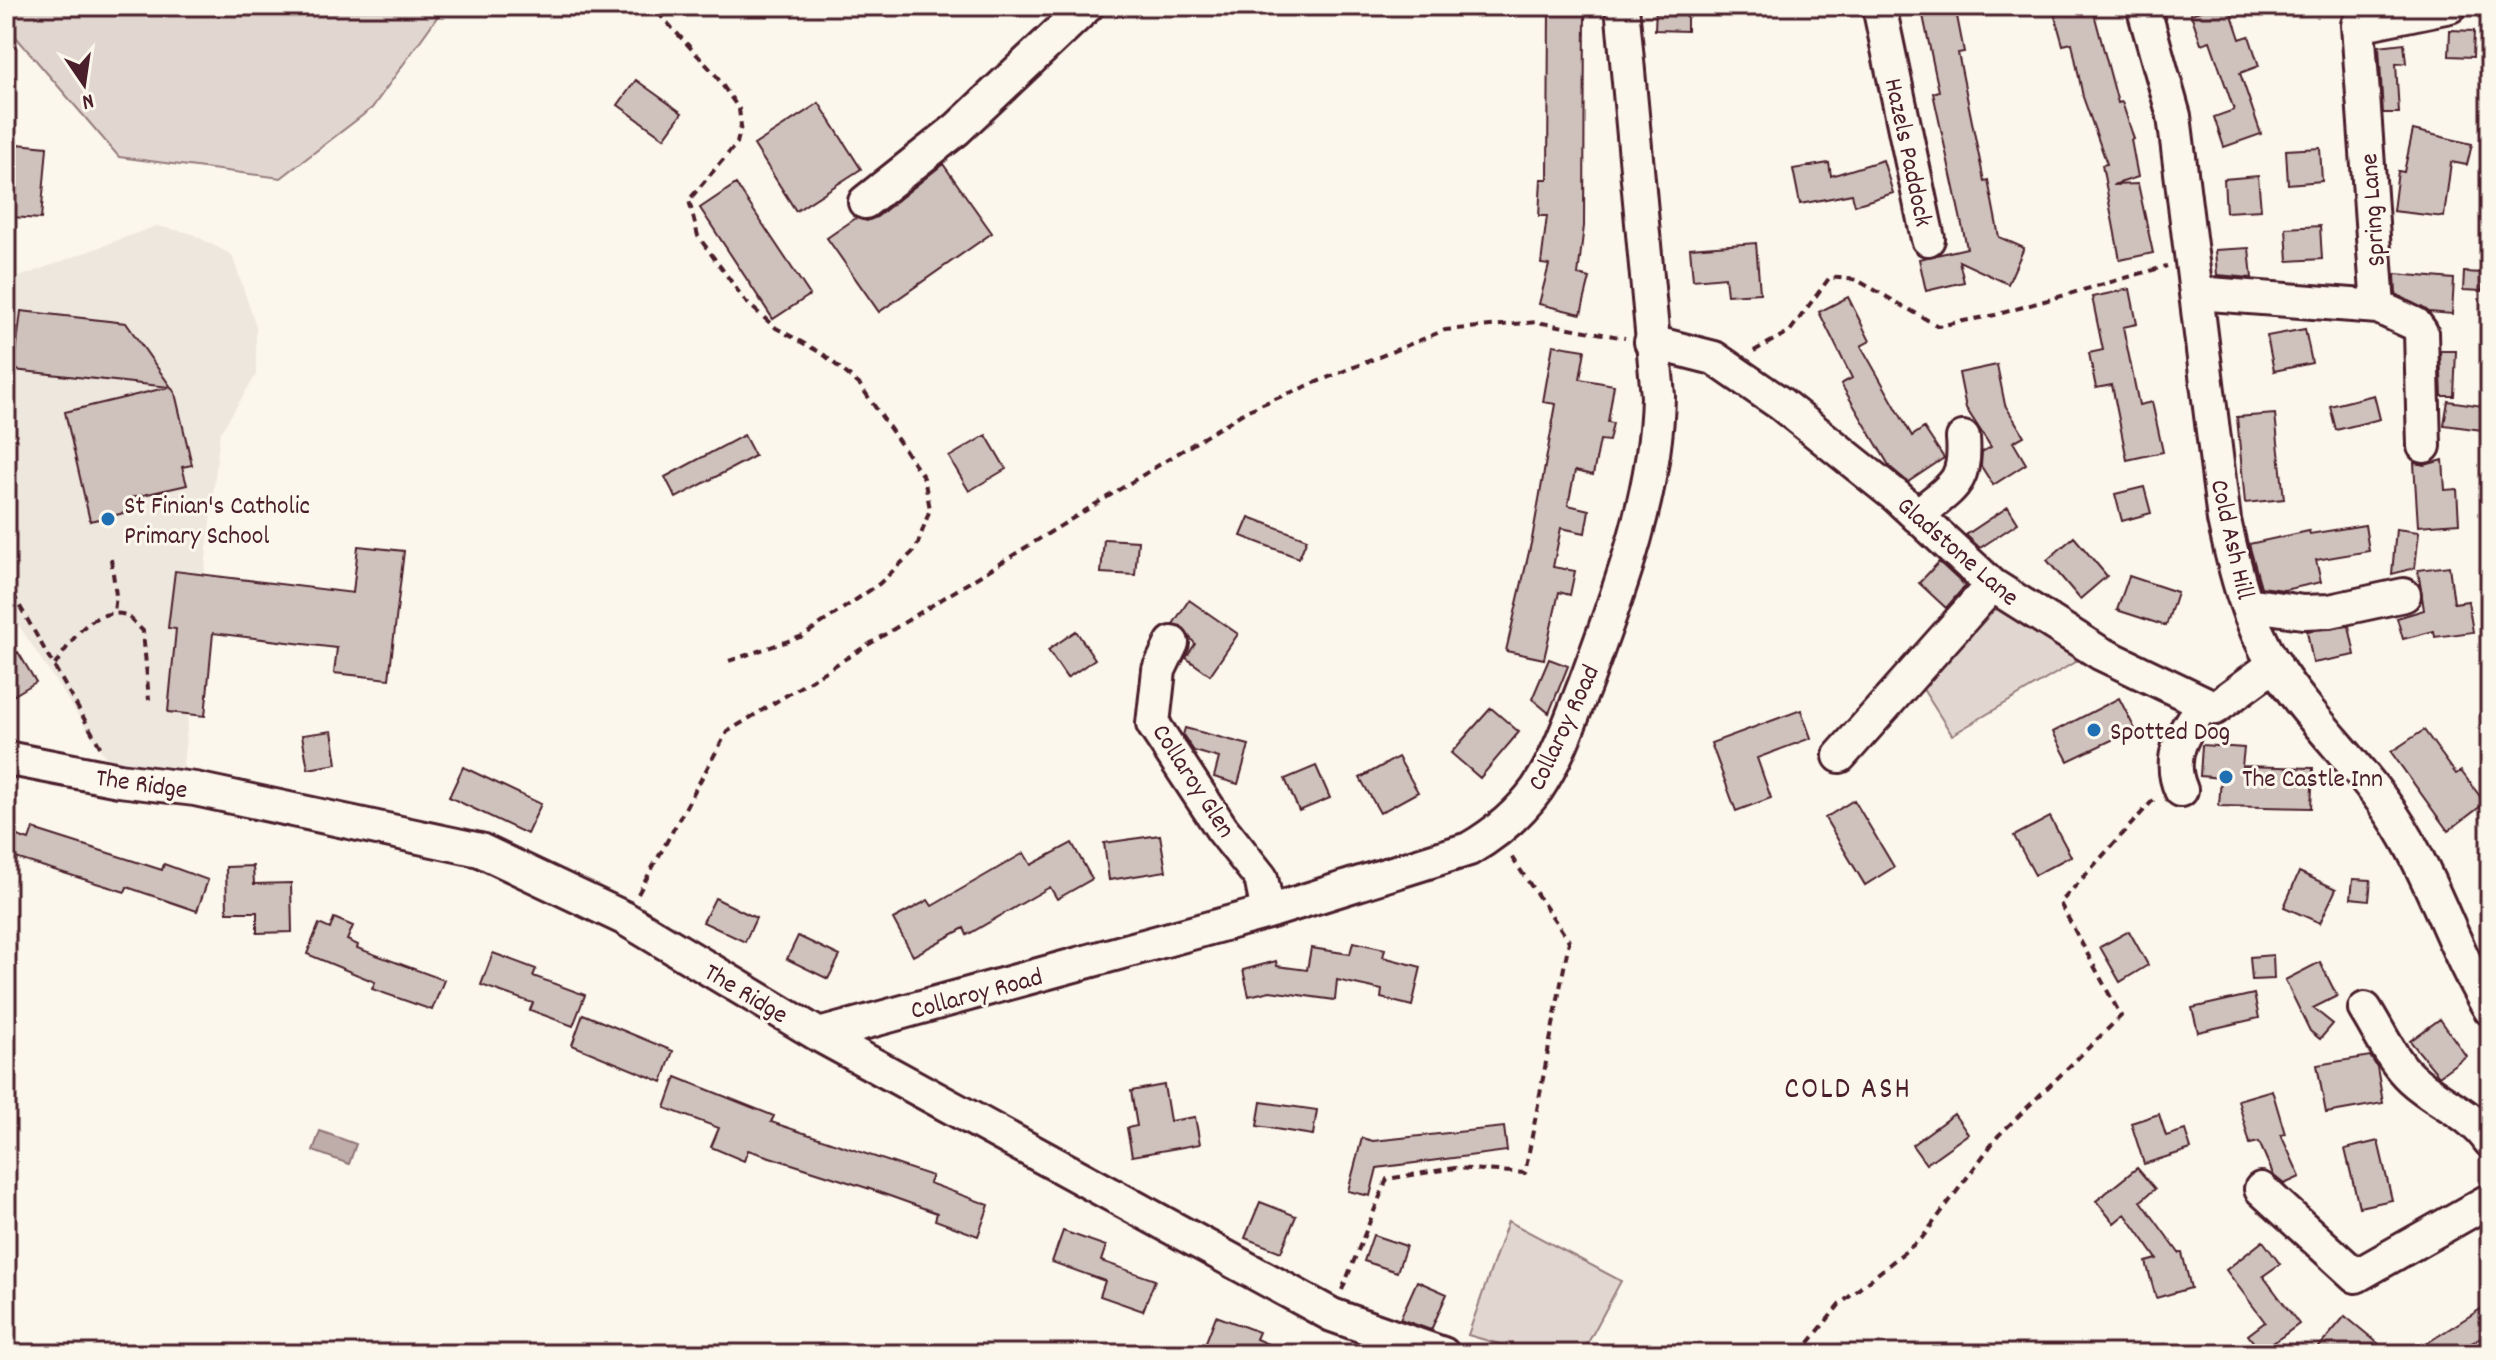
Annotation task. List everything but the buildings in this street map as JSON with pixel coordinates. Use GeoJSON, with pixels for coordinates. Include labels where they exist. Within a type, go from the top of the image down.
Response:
{"type":"FeatureCollection","features":[{"type":"Feature","properties":{"kind":"street"},"geometry":{"type":"LineString","coordinates":[[865,202],[957,129],[1087,6]]}},
{"type":"Feature","properties":{"kind":"street","name":"Collaroy Road"},"geometry":{"type":"LineString","coordinates":[[819,1035],[1268,912],[1469,849],[1496,834],[1539,787],[1569,726],[1608,621],[1649,483],[1657,444],[1658,396],[1622,6]]}},
{"type":"Feature","properties":{"kind":"street","name":"Hazels Paddock"},"geometry":{"type":"LineString","coordinates":[[1879,6],[1928,239]]}},
{"type":"Feature","properties":{"kind":"street","name":"Cold Ash Hill"},"geometry":{"type":"LineString","coordinates":[[2143,6],[2174,116],[2224,520],[2247,604],[2275,664],[2384,801],[2408,840],[2490,1009]]}},
{"type":"Feature","properties":{"kind":"street","name":"Spring Lane"},"geometry":{"type":"LineString","coordinates":[[2197,293],[2378,307],[2358,25],[2450,6]]}},
{"type":"Feature","properties":{"kind":"street"},"geometry":{"type":"LineString","coordinates":[[2378,307],[2415,324],[2421,332],[2424,446]]}},
{"type":"Feature","properties":{"kind":"street","name":"Gladstone Lane"},"geometry":{"type":"LineString","coordinates":[[1651,342],[1714,358],[1725,365],[1781,404],[1917,516],[1992,585],[2100,653],[2204,703]]}},
{"type":"Feature","properties":{"kind":"street"},"geometry":{"type":"LineString","coordinates":[[1917,516],[1959,479],[1965,466],[1963,438]]}},
{"type":"Feature","properties":{"kind":"street"},"geometry":{"type":"LineString","coordinates":[[1840,756],[1992,585]]}},
{"type":"Feature","properties":{"kind":"street"},"geometry":{"type":"LineString","coordinates":[[2247,604],[2303,612],[2404,595]]}},
{"type":"Feature","properties":{"kind":"street","name":"Collaroy Glen"},"geometry":{"type":"LineString","coordinates":[[1172,643],[1159,670],[1153,724],[1222,829],[1261,878],[1268,912]]}},
{"type":"Feature","properties":{"kind":"street"},"geometry":{"type":"LineString","coordinates":[[2178,783],[2180,737],[2204,703],[2215,708],[2275,664]]}},
{"type":"Feature","properties":{"kind":"street","name":"The Ridge"},"geometry":{"type":"LineString","coordinates":[[6,758],[119,780],[195,789],[480,850],[624,918],[819,1035],[1332,1315],[1400,1347],[1443,1354]]}},
{"type":"Feature","properties":{"kind":"street"},"geometry":{"type":"LineString","coordinates":[[2365,1009],[2408,1076],[2431,1095],[2463,1111],[2490,1141]]}},
{"type":"Feature","properties":{"kind":"street"},"geometry":{"type":"LineString","coordinates":[[2261,1189],[2356,1276],[2490,1200]]}},
{"type":"Feature","properties":{"kind":"path"},"geometry":{"type":"LineString","coordinates":[[645,6],[659,14],[714,73],[739,109],[741,126],[737,143],[689,200],[698,236],[746,302],[776,328],[823,354],[860,385],[924,478],[930,509],[916,549],[879,584],[803,636],[729,661]]}},
{"type":"Feature","properties":{"kind":"path"},"geometry":{"type":"LineString","coordinates":[[1725,365],[1790,331],[1830,277],[1857,280],[1938,326],[1995,315],[2193,259]]}},
{"type":"Feature","properties":{"kind":"path"},"geometry":{"type":"LineString","coordinates":[[624,918],[727,732],[1248,410],[1445,330],[1537,322],[1651,342]]}},
{"type":"Feature","properties":{"kind":"path"},"geometry":{"type":"LineString","coordinates":[[111,559],[116,595],[114,612]]}},
{"type":"Feature","properties":{"kind":"path"},"geometry":{"type":"LineString","coordinates":[[6,582],[119,780]]}},
{"type":"Feature","properties":{"kind":"path"},"geometry":{"type":"LineString","coordinates":[[55,665],[77,632],[102,613],[127,615],[143,631],[149,700]]}},
{"type":"Feature","properties":{"kind":"path"},"geometry":{"type":"LineString","coordinates":[[1800,1354],[1839,1305],[1922,1238],[1998,1136],[2121,1016],[2060,903],[2178,783]]}},
{"type":"Feature","properties":{"kind":"path"},"geometry":{"type":"LineString","coordinates":[[1332,1315],[1387,1179],[1455,1168],[1525,1173],[1569,941],[1496,834]]}},
{"type":"Feature","properties":{"kind":"shaded area"},"geometry":{"type":"Polygon","coordinates":[[[12,6],[445,6],[372,108],[281,178],[119,157],[16,37],[12,6]]]}},
{"type":"Feature","properties":{"kind":"shaded area","name":"St Finian's Catholic Primary School"},"geometry":{"type":"Polygon","coordinates":[[[156,226],[190,233],[232,255],[256,326],[256,375],[220,433],[183,764],[195,789],[112,767],[6,606],[6,282],[156,226]]]}},
{"type":"Feature","properties":{"kind":"shaded area"},"geometry":{"type":"Polygon","coordinates":[[[1997,596],[2085,656],[1952,735],[1921,686],[1997,596]]]}},
{"type":"Feature","properties":{"kind":"shaded area"},"geometry":{"type":"Polygon","coordinates":[[[320,1131],[356,1144],[349,1164],[313,1151],[320,1131]]]}},
{"type":"Feature","properties":{"kind":"shaded area"},"geometry":{"type":"Polygon","coordinates":[[[1508,1221],[1621,1281],[1582,1354],[1534,1354],[1468,1335],[1508,1221]]]}},
{"type":"Feature","properties":{"kind":"place","name":"St Finian's Catholic Primary School"},"geometry":{"type":"Point","coordinates":[108,519]}},
{"type":"Feature","properties":{"kind":"place","name":"Spotted Dog"},"geometry":{"type":"Point","coordinates":[2094,730]}},
{"type":"Feature","properties":{"kind":"place","name":"The Castle Inn"},"geometry":{"type":"Point","coordinates":[2226,777]}},
{"type":"Feature","properties":{"kind":"district","name":"COLD ASH"},"geometry":{"type":"Point","coordinates":[1848,1087]}}]}
